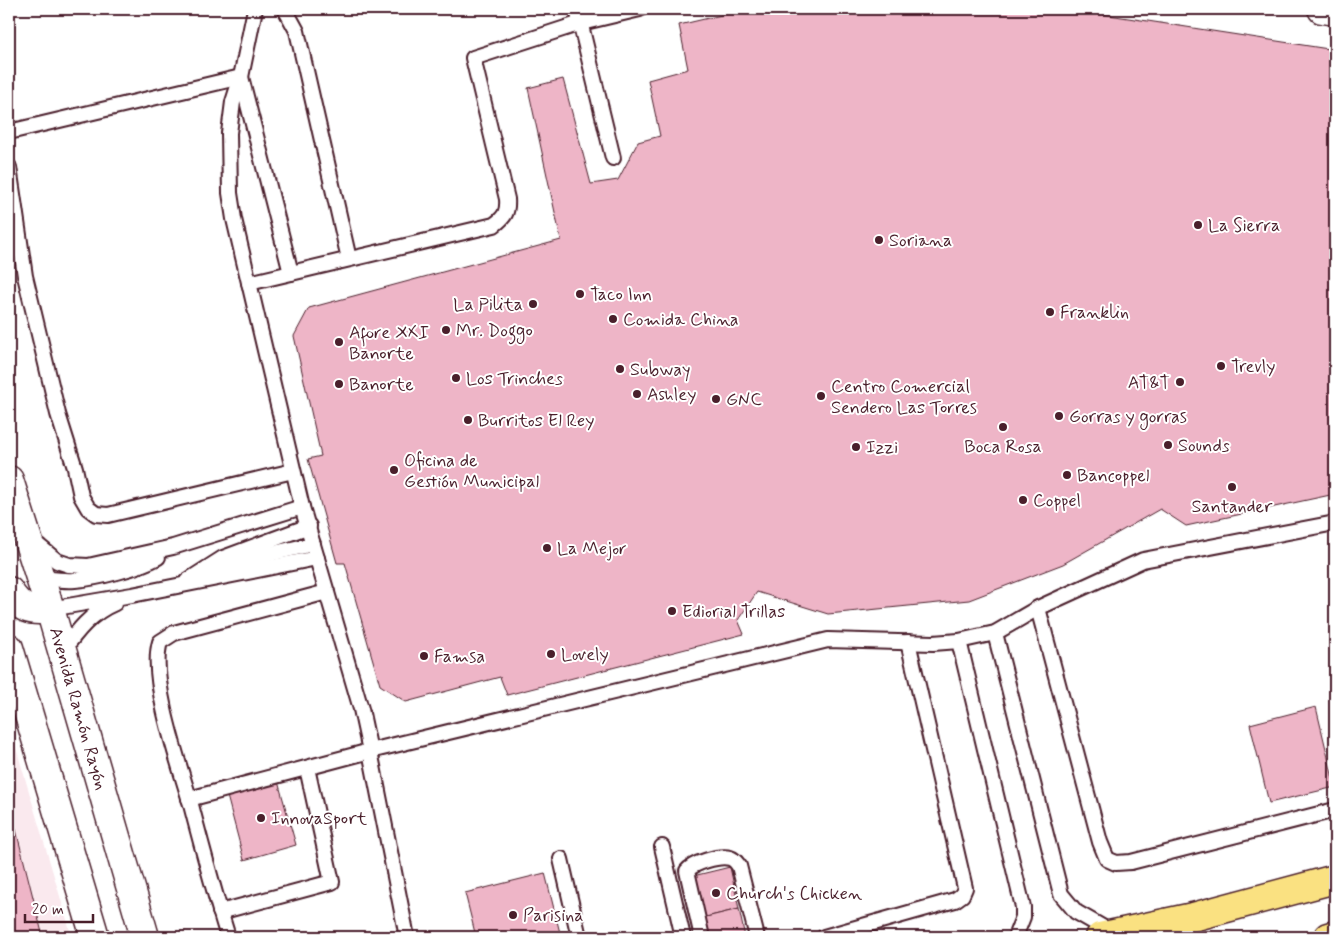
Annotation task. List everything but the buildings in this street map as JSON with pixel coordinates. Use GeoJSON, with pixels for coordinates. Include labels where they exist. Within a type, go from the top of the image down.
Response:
{"type":"FeatureCollection","features":[{"type":"Feature","properties":{"kind":"main road"},"geometry":{"type":"LineString","coordinates":[[1322,9],[1335,11]]}},
{"type":"Feature","properties":{"kind":"main road","name":"Avenida Ramón Rayón"},"geometry":{"type":"LineString","coordinates":[[9,480],[50,609],[145,937]]}},
{"type":"Feature","properties":{"kind":"main road"},"geometry":{"type":"LineString","coordinates":[[9,591],[21,606],[29,610],[50,609]]}},
{"type":"Feature","properties":{"kind":"main road"},"geometry":{"type":"LineString","coordinates":[[9,648],[95,937]]}},
{"type":"Feature","properties":{"kind":"main road"},"geometry":{"type":"LineString","coordinates":[[1107,936],[1193,917],[1335,879]]}},
{"type":"Feature","properties":{"kind":"main road"},"geometry":{"type":"LineString","coordinates":[[1328,937],[1335,935]]}},
{"type":"Feature","properties":{"kind":"lane"},"geometry":{"type":"LineString","coordinates":[[255,9],[241,77],[233,102],[229,133],[230,192],[234,219],[302,507],[361,709],[407,937]]}},
{"type":"Feature","properties":{"kind":"lane"},"geometry":{"type":"LineString","coordinates":[[286,9],[297,31],[349,259]]}},
{"type":"Feature","properties":{"kind":"lane"},"geometry":{"type":"LineString","coordinates":[[577,9],[612,158]]}},
{"type":"Feature","properties":{"kind":"lane"},"geometry":{"type":"LineString","coordinates":[[249,283],[494,225],[508,211],[507,199],[473,58],[581,23],[640,9]]}},
{"type":"Feature","properties":{"kind":"lane"},"geometry":{"type":"LineString","coordinates":[[9,132],[241,77]]}},
{"type":"Feature","properties":{"kind":"lane"},"geometry":{"type":"LineString","coordinates":[[241,77],[291,273]]}},
{"type":"Feature","properties":{"kind":"lane"},"geometry":{"type":"LineString","coordinates":[[9,167],[25,276],[58,414],[75,468],[81,496],[88,508],[96,514],[108,515],[293,471]]}},
{"type":"Feature","properties":{"kind":"lane"},"geometry":{"type":"LineString","coordinates":[[27,537],[57,561],[69,565],[88,566],[173,547],[302,507]]}},
{"type":"Feature","properties":{"kind":"lane"},"geometry":{"type":"LineString","coordinates":[[189,799],[370,751],[828,640],[959,641],[995,633],[1038,608],[1143,560],[1335,523]]}},
{"type":"Feature","properties":{"kind":"lane"},"geometry":{"type":"LineString","coordinates":[[182,584],[223,558],[309,526]]}},
{"type":"Feature","properties":{"kind":"lane"},"geometry":{"type":"LineString","coordinates":[[182,584],[234,564],[313,544]]}},
{"type":"Feature","properties":{"kind":"lane"},"geometry":{"type":"LineString","coordinates":[[40,578],[74,580],[96,576],[156,559],[173,547]]}},
{"type":"Feature","properties":{"kind":"lane"},"geometry":{"type":"LineString","coordinates":[[50,609],[132,595],[317,558]]}},
{"type":"Feature","properties":{"kind":"lane"},"geometry":{"type":"LineString","coordinates":[[228,937],[173,742],[160,688],[157,652],[160,642],[174,633],[327,592]]}},
{"type":"Feature","properties":{"kind":"lane"},"geometry":{"type":"LineString","coordinates":[[61,652],[82,625],[101,609],[132,595]]}},
{"type":"Feature","properties":{"kind":"lane"},"geometry":{"type":"LineString","coordinates":[[1038,608],[1100,842],[1107,859],[1116,863],[1131,862],[1335,810]]}},
{"type":"Feature","properties":{"kind":"lane"},"geometry":{"type":"LineString","coordinates":[[995,633],[1061,894],[1076,912],[1107,936]]}},
{"type":"Feature","properties":{"kind":"lane"},"geometry":{"type":"LineString","coordinates":[[959,641],[1023,908],[1023,917],[1015,937]]}},
{"type":"Feature","properties":{"kind":"lane"},"geometry":{"type":"LineString","coordinates":[[824,937],[955,900],[962,895],[965,888],[908,642]]}},
{"type":"Feature","properties":{"kind":"lane"},"geometry":{"type":"LineString","coordinates":[[220,912],[332,882],[307,768]]}},
{"type":"Feature","properties":{"kind":"lane"},"geometry":{"type":"LineString","coordinates":[[662,847],[684,937]]}},
{"type":"Feature","properties":{"kind":"lane"},"geometry":{"type":"LineString","coordinates":[[702,937],[687,871],[698,862],[728,857],[735,860],[739,866],[757,937]]}},
{"type":"Feature","properties":{"kind":"lane"},"geometry":{"type":"LineString","coordinates":[[561,859],[579,937]]}},
{"type":"Feature","properties":{"kind":"shaded area"},"geometry":{"type":"Polygon","coordinates":[[[9,724],[72,937],[9,937],[9,724]]]}},
{"type":"Feature","properties":{"kind":"place","name":"La Sierra"},"geometry":{"type":"Point","coordinates":[1198,225]}},
{"type":"Feature","properties":{"kind":"place","name":"Soriana"},"geometry":{"type":"Point","coordinates":[879,240]}},
{"type":"Feature","properties":{"kind":"place","name":"Taco Inn"},"geometry":{"type":"Point","coordinates":[580,294]}},
{"type":"Feature","properties":{"kind":"place","name":"La Pilita"},"geometry":{"type":"Point","coordinates":[533,304]}},
{"type":"Feature","properties":{"kind":"place","name":"Franklin"},"geometry":{"type":"Point","coordinates":[1050,312]}},
{"type":"Feature","properties":{"kind":"place","name":"Comida China"},"geometry":{"type":"Point","coordinates":[613,319]}},
{"type":"Feature","properties":{"kind":"place","name":"Mr. Doggo"},"geometry":{"type":"Point","coordinates":[446,330]}},
{"type":"Feature","properties":{"kind":"place","name":"Afore XXI Banorte"},"geometry":{"type":"Point","coordinates":[339,342]}},
{"type":"Feature","properties":{"kind":"place","name":"Trevly"},"geometry":{"type":"Point","coordinates":[1221,366]}},
{"type":"Feature","properties":{"kind":"place","name":"Subway"},"geometry":{"type":"Point","coordinates":[620,369]}},
{"type":"Feature","properties":{"kind":"place","name":"Los Trinches"},"geometry":{"type":"Point","coordinates":[456,378]}},
{"type":"Feature","properties":{"kind":"place","name":"AT&T"},"geometry":{"type":"Point","coordinates":[1180,382]}},
{"type":"Feature","properties":{"kind":"place","name":"Banorte"},"geometry":{"type":"Point","coordinates":[339,384]}},
{"type":"Feature","properties":{"kind":"place","name":"Ashley"},"geometry":{"type":"Point","coordinates":[637,394]}},
{"type":"Feature","properties":{"kind":"place","name":"Centro Comercial Sendero Las Torres"},"geometry":{"type":"Point","coordinates":[821,396]}},
{"type":"Feature","properties":{"kind":"place","name":"GNC"},"geometry":{"type":"Point","coordinates":[716,399]}},
{"type":"Feature","properties":{"kind":"place","name":"Gorras y gorras"},"geometry":{"type":"Point","coordinates":[1059,416]}},
{"type":"Feature","properties":{"kind":"place","name":"Burritos El Rey"},"geometry":{"type":"Point","coordinates":[468,420]}},
{"type":"Feature","properties":{"kind":"place","name":"Boca Rosa"},"geometry":{"type":"Point","coordinates":[1003,427]}},
{"type":"Feature","properties":{"kind":"place","name":"Sounds"},"geometry":{"type":"Point","coordinates":[1168,445]}},
{"type":"Feature","properties":{"kind":"place","name":"Izzi"},"geometry":{"type":"Point","coordinates":[856,447]}},
{"type":"Feature","properties":{"kind":"place","name":"Oficina de Gestión Municipal"},"geometry":{"type":"Point","coordinates":[394,470]}},
{"type":"Feature","properties":{"kind":"place","name":"Bancoppel"},"geometry":{"type":"Point","coordinates":[1067,475]}},
{"type":"Feature","properties":{"kind":"place","name":"Santander"},"geometry":{"type":"Point","coordinates":[1232,487]}},
{"type":"Feature","properties":{"kind":"place","name":"Coppel"},"geometry":{"type":"Point","coordinates":[1023,500]}},
{"type":"Feature","properties":{"kind":"place","name":"La Mejor"},"geometry":{"type":"Point","coordinates":[547,548]}},
{"type":"Feature","properties":{"kind":"place","name":"Ediorial Trillas"},"geometry":{"type":"Point","coordinates":[672,611]}},
{"type":"Feature","properties":{"kind":"place","name":"Lovely"},"geometry":{"type":"Point","coordinates":[551,654]}},
{"type":"Feature","properties":{"kind":"place","name":"Famsa"},"geometry":{"type":"Point","coordinates":[424,656]}},
{"type":"Feature","properties":{"kind":"place","name":"InnovaSport"},"geometry":{"type":"Point","coordinates":[261,818]}},
{"type":"Feature","properties":{"kind":"place","name":"Church's Chicken"},"geometry":{"type":"Point","coordinates":[716,893]}},
{"type":"Feature","properties":{"kind":"place","name":"Parisina"},"geometry":{"type":"Point","coordinates":[513,915]}}]}
